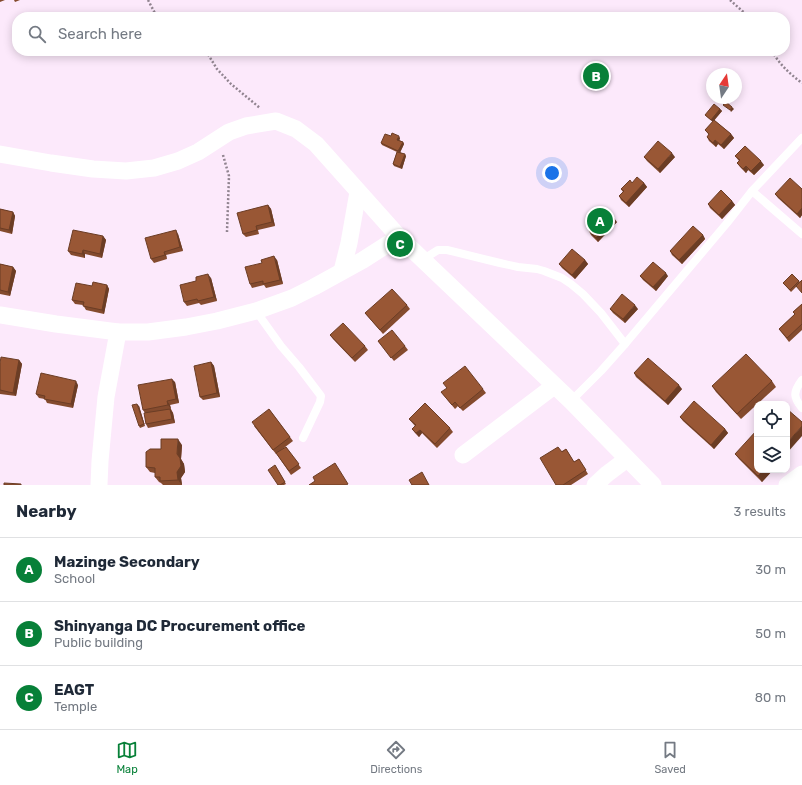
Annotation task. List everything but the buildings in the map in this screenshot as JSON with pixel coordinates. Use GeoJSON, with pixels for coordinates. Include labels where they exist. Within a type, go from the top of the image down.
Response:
{"type":"FeatureCollection","features":[{"type":"Feature","properties":{"kind":"street"},"geometry":{"type":"LineString","coordinates":[[0,154],[93,169],[126,171],[154,168],[178,162],[198,152],[228,132],[246,126],[276,121],[296,129],[316,144],[399,237],[571,401],[652,485]]}},
{"type":"Feature","properties":{"kind":"street"},"geometry":{"type":"LineString","coordinates":[[342,271],[349,243],[358,192]]}},
{"type":"Feature","properties":{"kind":"street"},"geometry":{"type":"LineString","coordinates":[[0,315],[118,332],[148,332],[186,328],[256,311],[292,298],[363,260],[399,237]]}},
{"type":"Feature","properties":{"kind":"street"},"geometry":{"type":"LineString","coordinates":[[99,485],[106,397],[118,332]]}},
{"type":"Feature","properties":{"kind":"street"},"geometry":{"type":"LineString","coordinates":[[463,455],[554,386]]}},
{"type":"Feature","properties":{"kind":"street"},"geometry":{"type":"LineString","coordinates":[[595,485],[627,459]]}},
{"type":"Feature","properties":{"kind":"street"},"geometry":{"type":"LineString","coordinates":[[787,485],[802,474]]}},
{"type":"Feature","properties":{"kind":"lane"},"geometry":{"type":"LineString","coordinates":[[571,401],[625,344],[752,191],[802,138]]}},
{"type":"Feature","properties":{"kind":"lane"},"geometry":{"type":"LineString","coordinates":[[752,191],[802,234]]}},
{"type":"Feature","properties":{"kind":"lane"},"geometry":{"type":"LineString","coordinates":[[422,260],[438,250],[447,250],[500,263],[544,271],[562,278],[583,294],[601,313],[625,344]]}},
{"type":"Feature","properties":{"kind":"lane"},"geometry":{"type":"LineString","coordinates":[[256,311],[281,346],[321,396],[320,402],[303,438]]}},
{"type":"Feature","properties":{"kind":"lane"},"geometry":{"type":"LineString","coordinates":[[802,380],[796,390],[795,396],[797,402],[802,408]]}},
{"type":"Feature","properties":{"kind":"path"},"geometry":{"type":"LineString","coordinates":[[148,0],[154,12]]}},
{"type":"Feature","properties":{"kind":"path"},"geometry":{"type":"LineString","coordinates":[[730,0],[743,12]]}},
{"type":"Feature","properties":{"kind":"path"},"geometry":{"type":"LineString","coordinates":[[209,56],[217,69],[231,84],[276,121]]}},
{"type":"Feature","properties":{"kind":"path"},"geometry":{"type":"LineString","coordinates":[[775,56],[787,71],[802,84]]}},
{"type":"Feature","properties":{"kind":"path"},"geometry":{"type":"LineString","coordinates":[[218,139],[229,176],[227,232]]}},
{"type":"Feature","properties":{"kind":"place","name":"Shinyanga DC Procurement office"},"geometry":{"type":"Point","coordinates":[596,76]}},
{"type":"Feature","properties":{"kind":"place","name":"Mazinge Secondary"},"geometry":{"type":"Point","coordinates":[600,221]}},
{"type":"Feature","properties":{"kind":"place","name":"EAGT"},"geometry":{"type":"Point","coordinates":[400,244]}}]}
